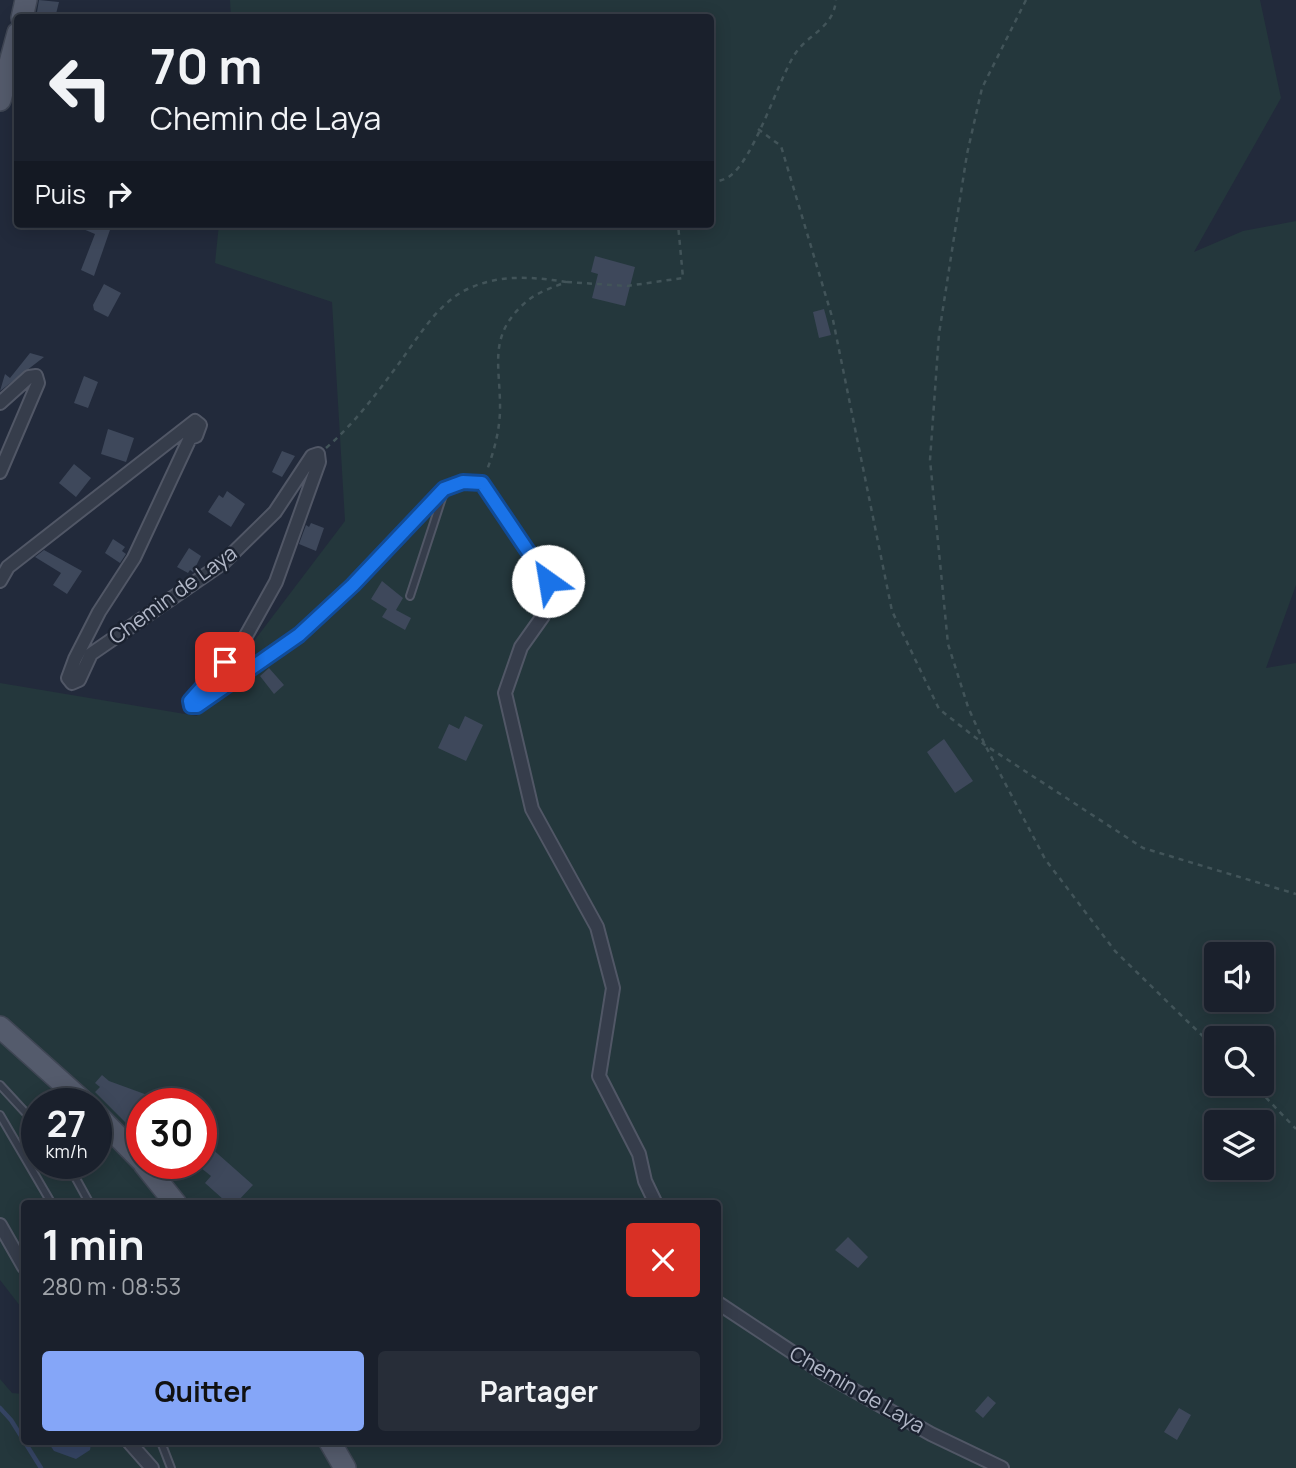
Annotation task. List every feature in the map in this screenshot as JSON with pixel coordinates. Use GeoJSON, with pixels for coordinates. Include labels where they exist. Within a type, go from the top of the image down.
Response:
{"type":"FeatureCollection","features":[{"type":"Feature","properties":{"kind":"main road"},"geometry":{"type":"LineString","coordinates":[[0,100],[14,48]]}},
{"type":"Feature","properties":{"kind":"main road"},"geometry":{"type":"LineString","coordinates":[[0,1027],[68,1088]]}},
{"type":"Feature","properties":{"kind":"main road"},"geometry":{"type":"LineString","coordinates":[[112,1131],[126,1145]]}},
{"type":"Feature","properties":{"kind":"main road"},"geometry":{"type":"LineString","coordinates":[[156,1179],[173,1200]]}},
{"type":"Feature","properties":{"kind":"main road"},"geometry":{"type":"LineString","coordinates":[[332,1445],[345,1468]]}},
{"type":"Feature","properties":{"kind":"street"},"geometry":{"type":"LineString","coordinates":[[0,403],[29,377],[36,376],[38,383],[0,472]]}},
{"type":"Feature","properties":{"kind":"street","name":"Chemin de Laya"},"geometry":{"type":"LineString","coordinates":[[0,581],[8,567],[163,449],[188,424],[195,421],[200,425],[196,436],[190,438],[134,558],[75,659],[68,678],[72,683],[79,680],[91,654],[223,563],[275,512],[312,456],[318,454]]}},
{"type":"Feature","properties":{"kind":"street"},"geometry":{"type":"LineString","coordinates":[[318,454],[319,462],[276,582],[242,643],[190,701],[191,706],[197,706],[299,635],[353,585],[444,489],[463,482],[482,483],[548,581],[543,616],[521,647],[505,693],[532,809],[597,927],[613,988],[599,1076],[639,1154],[645,1181],[654,1200]]}},
{"type":"Feature","properties":{"kind":"street"},"geometry":{"type":"LineString","coordinates":[[0,1225],[21,1262]]}},
{"type":"Feature","properties":{"kind":"street","name":"Chemin de Laya"},"geometry":{"type":"LineString","coordinates":[[721,1305],[825,1374],[931,1434],[1002,1468]]}},
{"type":"Feature","properties":{"kind":"street"},"geometry":{"type":"LineString","coordinates":[[132,1445],[152,1468]]}},
{"type":"Feature","properties":{"kind":"lane"},"geometry":{"type":"LineString","coordinates":[[410,596],[444,489]]}},
{"type":"Feature","properties":{"kind":"lane"},"geometry":{"type":"LineString","coordinates":[[0,1085],[21,1108]]}},
{"type":"Feature","properties":{"kind":"lane"},"geometry":{"type":"LineString","coordinates":[[0,1115],[50,1200]]}},
{"type":"Feature","properties":{"kind":"lane"},"geometry":{"type":"LineString","coordinates":[[76,1179],[88,1200]]}},
{"type":"Feature","properties":{"kind":"lane"},"geometry":{"type":"LineString","coordinates":[[162,1445],[172,1468]]}},
{"type":"Feature","properties":{"kind":"path"},"geometry":{"type":"LineString","coordinates":[[714,183],[728,178],[748,155],[793,57],[805,40],[823,30],[834,14],[836,0]]}},
{"type":"Feature","properties":{"kind":"path"},"geometry":{"type":"LineString","coordinates":[[1026,0],[982,88],[967,154],[939,334],[930,460],[948,644],[968,707],[985,745],[1045,859],[1115,951],[1204,1037]]}},
{"type":"Feature","properties":{"kind":"path"},"geometry":{"type":"LineString","coordinates":[[758,130],[781,146],[832,320],[892,611],[939,709],[985,745],[1143,848],[1296,894]]}},
{"type":"Feature","properties":{"kind":"path"},"geometry":{"type":"LineString","coordinates":[[318,454],[346,431],[434,317],[456,296],[470,288],[506,279],[530,277],[627,286],[683,278],[678,228]]}},
{"type":"Feature","properties":{"kind":"path"},"geometry":{"type":"LineString","coordinates":[[482,483],[499,432],[497,359],[504,330],[513,315],[529,299],[566,282]]}},
{"type":"Feature","properties":{"kind":"path"},"geometry":{"type":"LineString","coordinates":[[1264,1096],[1296,1129]]}},
{"type":"Feature","properties":{"kind":"green space"},"geometry":{"type":"Polygon","coordinates":[[[230,0],[1260,0],[1281,98],[1194,252],[1243,231],[1296,221],[1296,585],[1266,668],[1296,663],[1296,1468],[0,1468],[0,1379],[12,1393],[21,1394],[21,1445],[721,1445],[721,1200],[21,1200],[21,1307],[0,1280],[0,683],[197,716],[345,521],[332,302],[215,263],[219,228],[714,228],[714,14],[231,14],[230,0]]]}},
{"type":"Feature","properties":{"kind":"water"},"geometry":{"type":"Polygon","coordinates":[[[50,1445],[91,1445],[90,1450],[76,1459],[54,1451],[50,1445]]]}},
{"type":"Feature","properties":{"kind":"building"},"geometry":{"type":"Polygon","coordinates":[[[39,0],[59,2],[56,14],[37,14],[39,0]]]}},
{"type":"Feature","properties":{"kind":"building"},"geometry":{"type":"Polygon","coordinates":[[[81,228],[111,228],[94,276],[81,270],[95,234],[81,228]]]}},
{"type":"Feature","properties":{"kind":"building"},"geometry":{"type":"Polygon","coordinates":[[[595,256],[635,267],[625,306],[592,298],[598,274],[591,272],[595,256]]]}},
{"type":"Feature","properties":{"kind":"building"},"geometry":{"type":"Polygon","coordinates":[[[104,284],[121,293],[108,317],[94,310],[93,305],[104,284]]]}},
{"type":"Feature","properties":{"kind":"building"},"geometry":{"type":"Polygon","coordinates":[[[824,309],[831,335],[819,338],[813,312],[824,309]]]}},
{"type":"Feature","properties":{"kind":"building"},"geometry":{"type":"Polygon","coordinates":[[[30,353],[44,357],[0,391],[5,374],[10,378],[30,353]]]}},
{"type":"Feature","properties":{"kind":"building"},"geometry":{"type":"Polygon","coordinates":[[[84,376],[98,382],[88,408],[74,403],[84,376]]]}},
{"type":"Feature","properties":{"kind":"building"},"geometry":{"type":"Polygon","coordinates":[[[108,429],[134,438],[126,462],[101,454],[108,429]]]}},
{"type":"Feature","properties":{"kind":"building"},"geometry":{"type":"Polygon","coordinates":[[[282,451],[295,456],[282,477],[272,472],[282,451]]]}},
{"type":"Feature","properties":{"kind":"building"},"geometry":{"type":"Polygon","coordinates":[[[74,464],[91,478],[76,497],[59,483],[74,464]]]}},
{"type":"Feature","properties":{"kind":"building"},"geometry":{"type":"Polygon","coordinates":[[[227,491],[245,504],[231,527],[208,512],[219,495],[223,498],[227,491]]]}},
{"type":"Feature","properties":{"kind":"building"},"geometry":{"type":"Polygon","coordinates":[[[311,523],[324,528],[316,551],[299,544],[306,525],[309,527],[311,523]]]}},
{"type":"Feature","properties":{"kind":"building"},"geometry":{"type":"Polygon","coordinates":[[[113,539],[125,547],[122,551],[126,554],[120,563],[105,553],[113,539]]]}},
{"type":"Feature","properties":{"kind":"building"},"geometry":{"type":"Polygon","coordinates":[[[189,548],[201,556],[193,572],[190,570],[188,573],[177,567],[189,548]]]}},
{"type":"Feature","properties":{"kind":"building"},"geometry":{"type":"Polygon","coordinates":[[[44,550],[82,571],[67,594],[53,585],[61,573],[35,557],[44,550]]]}},
{"type":"Feature","properties":{"kind":"building"},"geometry":{"type":"Polygon","coordinates":[[[382,581],[403,598],[396,610],[411,618],[405,630],[382,617],[387,609],[371,599],[382,581]]]}},
{"type":"Feature","properties":{"kind":"building"},"geometry":{"type":"Polygon","coordinates":[[[269,668],[284,685],[274,694],[260,676],[269,668]]]}},
{"type":"Feature","properties":{"kind":"building"},"geometry":{"type":"Polygon","coordinates":[[[465,716],[483,725],[466,761],[438,748],[449,724],[459,729],[465,716]]]}},
{"type":"Feature","properties":{"kind":"building"},"geometry":{"type":"Polygon","coordinates":[[[944,739],[973,781],[955,793],[927,752],[944,739]]]}},
{"type":"Feature","properties":{"kind":"building"},"geometry":{"type":"Polygon","coordinates":[[[102,1075],[109,1081],[128,1088],[126,1088],[126,1123],[112,1109],[112,1088],[99,1088],[95,1083],[102,1075]]]}},
{"type":"Feature","properties":{"kind":"building"},"geometry":{"type":"Polygon","coordinates":[[[217,1153],[253,1185],[239,1200],[224,1200],[205,1183],[208,1179],[217,1179],[217,1153]]]}},
{"type":"Feature","properties":{"kind":"building"},"geometry":{"type":"Polygon","coordinates":[[[848,1237],[868,1257],[858,1268],[835,1250],[848,1237]]]}},
{"type":"Feature","properties":{"kind":"building"},"geometry":{"type":"Polygon","coordinates":[[[988,1396],[996,1403],[983,1418],[975,1411],[988,1396]]]}},
{"type":"Feature","properties":{"kind":"building"},"geometry":{"type":"Polygon","coordinates":[[[1179,1408],[1191,1415],[1177,1440],[1164,1432],[1179,1408]]]}},
{"type":"Feature","properties":{"kind":"waterway"},"geometry":{"type":"LineString","coordinates":[[0,1408],[21,1436]]}},
{"type":"Feature","properties":{"kind":"waterway"},"geometry":{"type":"LineString","coordinates":[[27,1445],[41,1468]]}},
{"type":"Feature","properties":{"kind":"route"},"geometry":{"type":"LineString","coordinates":[[225,662],[190,701],[191,706],[197,706],[299,635],[353,585],[444,489],[463,482],[482,483],[548,581]]}}]}
